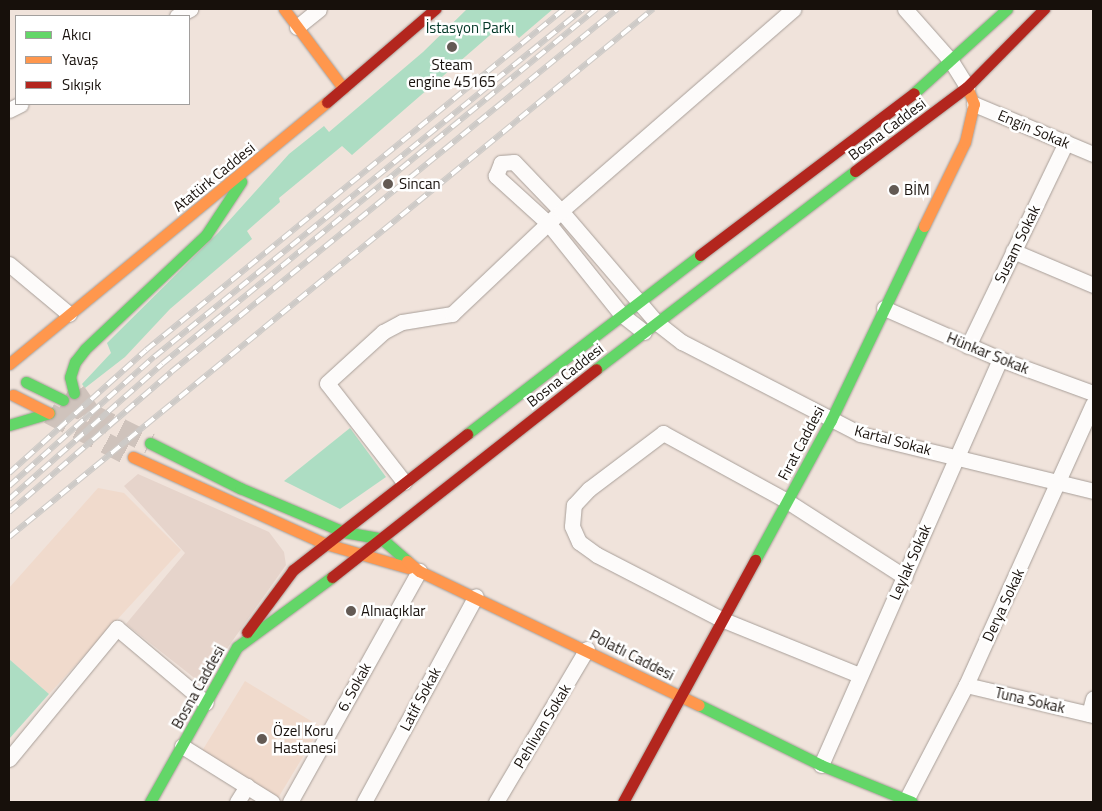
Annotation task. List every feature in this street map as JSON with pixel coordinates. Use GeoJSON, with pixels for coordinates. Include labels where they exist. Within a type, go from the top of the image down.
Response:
{"type":"FeatureCollection","features":[{"type":"Feature","properties":{"kind":"street"},"geometry":{"type":"LineString","coordinates":[[179,15],[190,9]]}},
{"type":"Feature","properties":{"kind":"street"},"geometry":{"type":"LineString","coordinates":[[284,9],[343,88]]}},
{"type":"Feature","properties":{"kind":"street"},"geometry":{"type":"LineString","coordinates":[[297,28],[319,9]]}},
{"type":"Feature","properties":{"kind":"street","name":"Atatürk Caddesi"},"geometry":{"type":"LineString","coordinates":[[9,364],[248,169],[436,9]]}},
{"type":"Feature","properties":{"kind":"street"},"geometry":{"type":"LineString","coordinates":[[404,482],[327,383],[383,332],[402,322],[452,314],[561,211],[792,9]]}},
{"type":"Feature","properties":{"kind":"street"},"geometry":{"type":"LineString","coordinates":[[905,9],[952,61],[967,86],[974,104]]}},
{"type":"Feature","properties":{"kind":"street","name":"Bosna Caddesi"},"geometry":{"type":"LineString","coordinates":[[150,802],[237,647],[279,585],[293,570],[621,314],[952,61],[1007,9]]}},
{"type":"Feature","properties":{"kind":"street","name":"Bosna Caddesi"},"geometry":{"type":"LineString","coordinates":[[237,647],[382,539],[656,322],[967,86],[1044,9]]}},
{"type":"Feature","properties":{"kind":"street","name":"Engin Sokak"},"geometry":{"type":"LineString","coordinates":[[974,104],[1093,154]]}},
{"type":"Feature","properties":{"kind":"street","name":"Fırat Caddesi"},"geometry":{"type":"LineString","coordinates":[[623,802],[831,420],[965,142],[974,104]]}},
{"type":"Feature","properties":{"kind":"street","name":"Susam Sokak"},"geometry":{"type":"LineString","coordinates":[[968,346],[1066,142]]}},
{"type":"Feature","properties":{"kind":"street","name":"Kartal Sokak"},"geometry":{"type":"LineString","coordinates":[[549,224],[496,176],[502,163],[514,162],[561,211],[640,300],[656,322],[682,342],[860,434],[1093,491]]}},
{"type":"Feature","properties":{"kind":"street"},"geometry":{"type":"LineString","coordinates":[[74,393],[70,377],[74,362],[85,349],[206,235],[231,200],[248,169]]}},
{"type":"Feature","properties":{"kind":"street"},"geometry":{"type":"LineString","coordinates":[[549,224],[621,314],[644,332]]}},
{"type":"Feature","properties":{"kind":"street"},"geometry":{"type":"LineString","coordinates":[[1013,251],[1093,285]]}},
{"type":"Feature","properties":{"kind":"street"},"geometry":{"type":"LineString","coordinates":[[9,264],[69,314]]}},
{"type":"Feature","properties":{"kind":"street","name":"Hünkar Sokak"},"geometry":{"type":"LineString","coordinates":[[884,308],[968,346],[1093,393]]}},
{"type":"Feature","properties":{"kind":"street"},"geometry":{"type":"LineString","coordinates":[[9,350],[29,348]]}},
{"type":"Feature","properties":{"kind":"street","name":"Leylak Sokak"},"geometry":{"type":"LineString","coordinates":[[821,765],[859,675],[905,577],[1000,359]]}},
{"type":"Feature","properties":{"kind":"street"},"geometry":{"type":"LineString","coordinates":[[26,382],[63,400]]}},
{"type":"Feature","properties":{"kind":"street"},"geometry":{"type":"LineString","coordinates":[[9,425],[49,413],[13,395]]}},
{"type":"Feature","properties":{"kind":"street","name":"Derya Sokak"},"geometry":{"type":"LineString","coordinates":[[908,801],[966,684],[1093,404]]}},
{"type":"Feature","properties":{"kind":"street"},"geometry":{"type":"LineString","coordinates":[[859,675],[721,619],[579,542],[572,526],[574,505],[589,489],[663,433],[787,501],[905,577]]}},
{"type":"Feature","properties":{"kind":"street"},"geometry":{"type":"LineString","coordinates":[[150,443],[240,488],[344,532],[382,539]]}},
{"type":"Feature","properties":{"kind":"street"},"geometry":{"type":"LineString","coordinates":[[133,457],[326,544],[419,571]]}},
{"type":"Feature","properties":{"kind":"street"},"geometry":{"type":"LineString","coordinates":[[280,524],[293,548],[293,570]]}},
{"type":"Feature","properties":{"kind":"street","name":"Polatlı Caddesi"},"geometry":{"type":"LineString","coordinates":[[382,539],[419,571],[587,649],[821,765],[908,801]]}},
{"type":"Feature","properties":{"kind":"street","name":"6. Sokak"},"geometry":{"type":"LineString","coordinates":[[290,802],[419,571]]}},
{"type":"Feature","properties":{"kind":"street","name":"Latif Sokak"},"geometry":{"type":"LineString","coordinates":[[364,802],[476,596]]}},
{"type":"Feature","properties":{"kind":"street"},"geometry":{"type":"LineString","coordinates":[[9,759],[117,628],[206,703]]}},
{"type":"Feature","properties":{"kind":"street","name":"Pehlivan Sokak"},"geometry":{"type":"LineString","coordinates":[[496,802],[587,649]]}},
{"type":"Feature","properties":{"kind":"street","name":"Tuna Sokak"},"geometry":{"type":"LineString","coordinates":[[966,684],[1092,710]]}},
{"type":"Feature","properties":{"kind":"street"},"geometry":{"type":"LineString","coordinates":[[182,746],[272,802]]}},
{"type":"Feature","properties":{"kind":"street"},"geometry":{"type":"LineString","coordinates":[[238,802],[247,786]]}},
{"type":"Feature","properties":{"kind":"shaded area"},"geometry":{"type":"Polygon","coordinates":[[[138,474],[269,532],[284,552],[286,565],[202,684],[126,624],[185,553],[124,486],[138,474]]]}},
{"type":"Feature","properties":{"kind":"shaded area"},"geometry":{"type":"Polygon","coordinates":[[[98,488],[124,493],[181,550],[49,694],[9,659],[9,588],[98,488]]]}},
{"type":"Feature","properties":{"kind":"shaded area","name":"Özel Koru Hastanesi"},"geometry":{"type":"Polygon","coordinates":[[[245,681],[321,727],[278,798],[202,751],[245,681]]]}},
{"type":"Feature","properties":{"kind":"green space","name":"İstasyon Parkı"},"geometry":{"type":"Polygon","coordinates":[[[467,9],[553,9],[519,38],[504,23],[352,155],[342,146],[279,198],[280,202],[247,231],[252,239],[170,309],[125,357],[85,388],[82,384],[111,353],[107,343],[218,233],[289,154],[324,126],[329,132],[423,52],[467,9]]]}},
{"type":"Feature","properties":{"kind":"green space"},"geometry":{"type":"Polygon","coordinates":[[[350,428],[386,477],[340,509],[284,481],[350,428]]]}},
{"type":"Feature","properties":{"kind":"green space"},"geometry":{"type":"Polygon","coordinates":[[[9,659],[49,694],[9,739],[9,659]]]}},
{"type":"Feature","properties":{"kind":"tunnel"},"geometry":{"type":"LineString","coordinates":[[74,393],[88,413]]}},
{"type":"Feature","properties":{"kind":"tunnel"},"geometry":{"type":"LineString","coordinates":[[63,400],[150,443]]}},
{"type":"Feature","properties":{"kind":"tunnel"},"geometry":{"type":"LineString","coordinates":[[49,413],[133,457]]}},
{"type":"Feature","properties":{"kind":"railway"},"geometry":{"type":"LineString","coordinates":[[9,473],[146,350],[564,9]]}},
{"type":"Feature","properties":{"kind":"railway"},"geometry":{"type":"LineString","coordinates":[[9,486],[154,357],[583,9]]}},
{"type":"Feature","properties":{"kind":"railway"},"geometry":{"type":"LineString","coordinates":[[9,499],[162,364],[596,9]]}},
{"type":"Feature","properties":{"kind":"railway"},"geometry":{"type":"LineString","coordinates":[[9,512],[171,372],[617,9]]}},
{"type":"Feature","properties":{"kind":"railway"},"geometry":{"type":"LineString","coordinates":[[9,537],[653,9]]}},
{"type":"Feature","properties":{"kind":"traffic: fast"},"geometry":{"type":"LineString","coordinates":[[914,93],[1007,9]]}},
{"type":"Feature","properties":{"kind":"traffic: fast"},"geometry":{"type":"LineString","coordinates":[[596,369],[855,171]]}},
{"type":"Feature","properties":{"kind":"traffic: fast"},"geometry":{"type":"LineString","coordinates":[[74,393],[70,377],[75,362],[85,349],[206,235],[241,182]]}},
{"type":"Feature","properties":{"kind":"traffic: fast"},"geometry":{"type":"LineString","coordinates":[[755,560],[831,420],[924,226]]}},
{"type":"Feature","properties":{"kind":"traffic: fast"},"geometry":{"type":"LineString","coordinates":[[467,434],[700,255]]}},
{"type":"Feature","properties":{"kind":"traffic: fast"},"geometry":{"type":"LineString","coordinates":[[26,382],[63,400]]}},
{"type":"Feature","properties":{"kind":"traffic: fast"},"geometry":{"type":"LineString","coordinates":[[9,425],[49,413]]}},
{"type":"Feature","properties":{"kind":"traffic: fast"},"geometry":{"type":"LineString","coordinates":[[150,443],[240,488],[344,532],[382,539],[407,561]]}},
{"type":"Feature","properties":{"kind":"traffic: fast"},"geometry":{"type":"LineString","coordinates":[[150,802],[237,647],[332,577]]}},
{"type":"Feature","properties":{"kind":"traffic: fast"},"geometry":{"type":"LineString","coordinates":[[699,705],[821,765],[912,802]]}},
{"type":"Feature","properties":{"kind":"traffic: slow"},"geometry":{"type":"LineString","coordinates":[[284,9],[343,88]]}},
{"type":"Feature","properties":{"kind":"traffic: slow"},"geometry":{"type":"LineString","coordinates":[[924,226],[965,142],[974,104],[967,87]]}},
{"type":"Feature","properties":{"kind":"traffic: slow"},"geometry":{"type":"LineString","coordinates":[[9,364],[327,102]]}},
{"type":"Feature","properties":{"kind":"traffic: slow"},"geometry":{"type":"LineString","coordinates":[[13,395],[49,413]]}},
{"type":"Feature","properties":{"kind":"traffic: slow"},"geometry":{"type":"LineString","coordinates":[[133,457],[326,544],[409,568]]}},
{"type":"Feature","properties":{"kind":"traffic: slow"},"geometry":{"type":"LineString","coordinates":[[407,561],[419,571],[699,705]]}},
{"type":"Feature","properties":{"kind":"traffic: jam"},"geometry":{"type":"LineString","coordinates":[[327,102],[435,9]]}},
{"type":"Feature","properties":{"kind":"traffic: jam"},"geometry":{"type":"LineString","coordinates":[[855,171],[967,87],[1044,9]]}},
{"type":"Feature","properties":{"kind":"traffic: jam"},"geometry":{"type":"LineString","coordinates":[[700,255],[914,93]]}},
{"type":"Feature","properties":{"kind":"traffic: jam"},"geometry":{"type":"LineString","coordinates":[[332,577],[596,369]]}},
{"type":"Feature","properties":{"kind":"traffic: jam"},"geometry":{"type":"LineString","coordinates":[[247,632],[293,570],[467,434]]}},
{"type":"Feature","properties":{"kind":"traffic: jam"},"geometry":{"type":"LineString","coordinates":[[623,802],[755,560]]}},
{"type":"Feature","properties":{"kind":"place","name":"Steam engine 45165"},"geometry":{"type":"Point","coordinates":[452,47]}},
{"type":"Feature","properties":{"kind":"place","name":"Sincan"},"geometry":{"type":"Point","coordinates":[388,184]}},
{"type":"Feature","properties":{"kind":"place","name":"BİM"},"geometry":{"type":"Point","coordinates":[894,190]}},
{"type":"Feature","properties":{"kind":"place","name":"Alnıaçıklar"},"geometry":{"type":"Point","coordinates":[351,611]}},
{"type":"Feature","properties":{"kind":"place","name":"Özel Koru Hastanesi"},"geometry":{"type":"Point","coordinates":[262,739]}}]}
